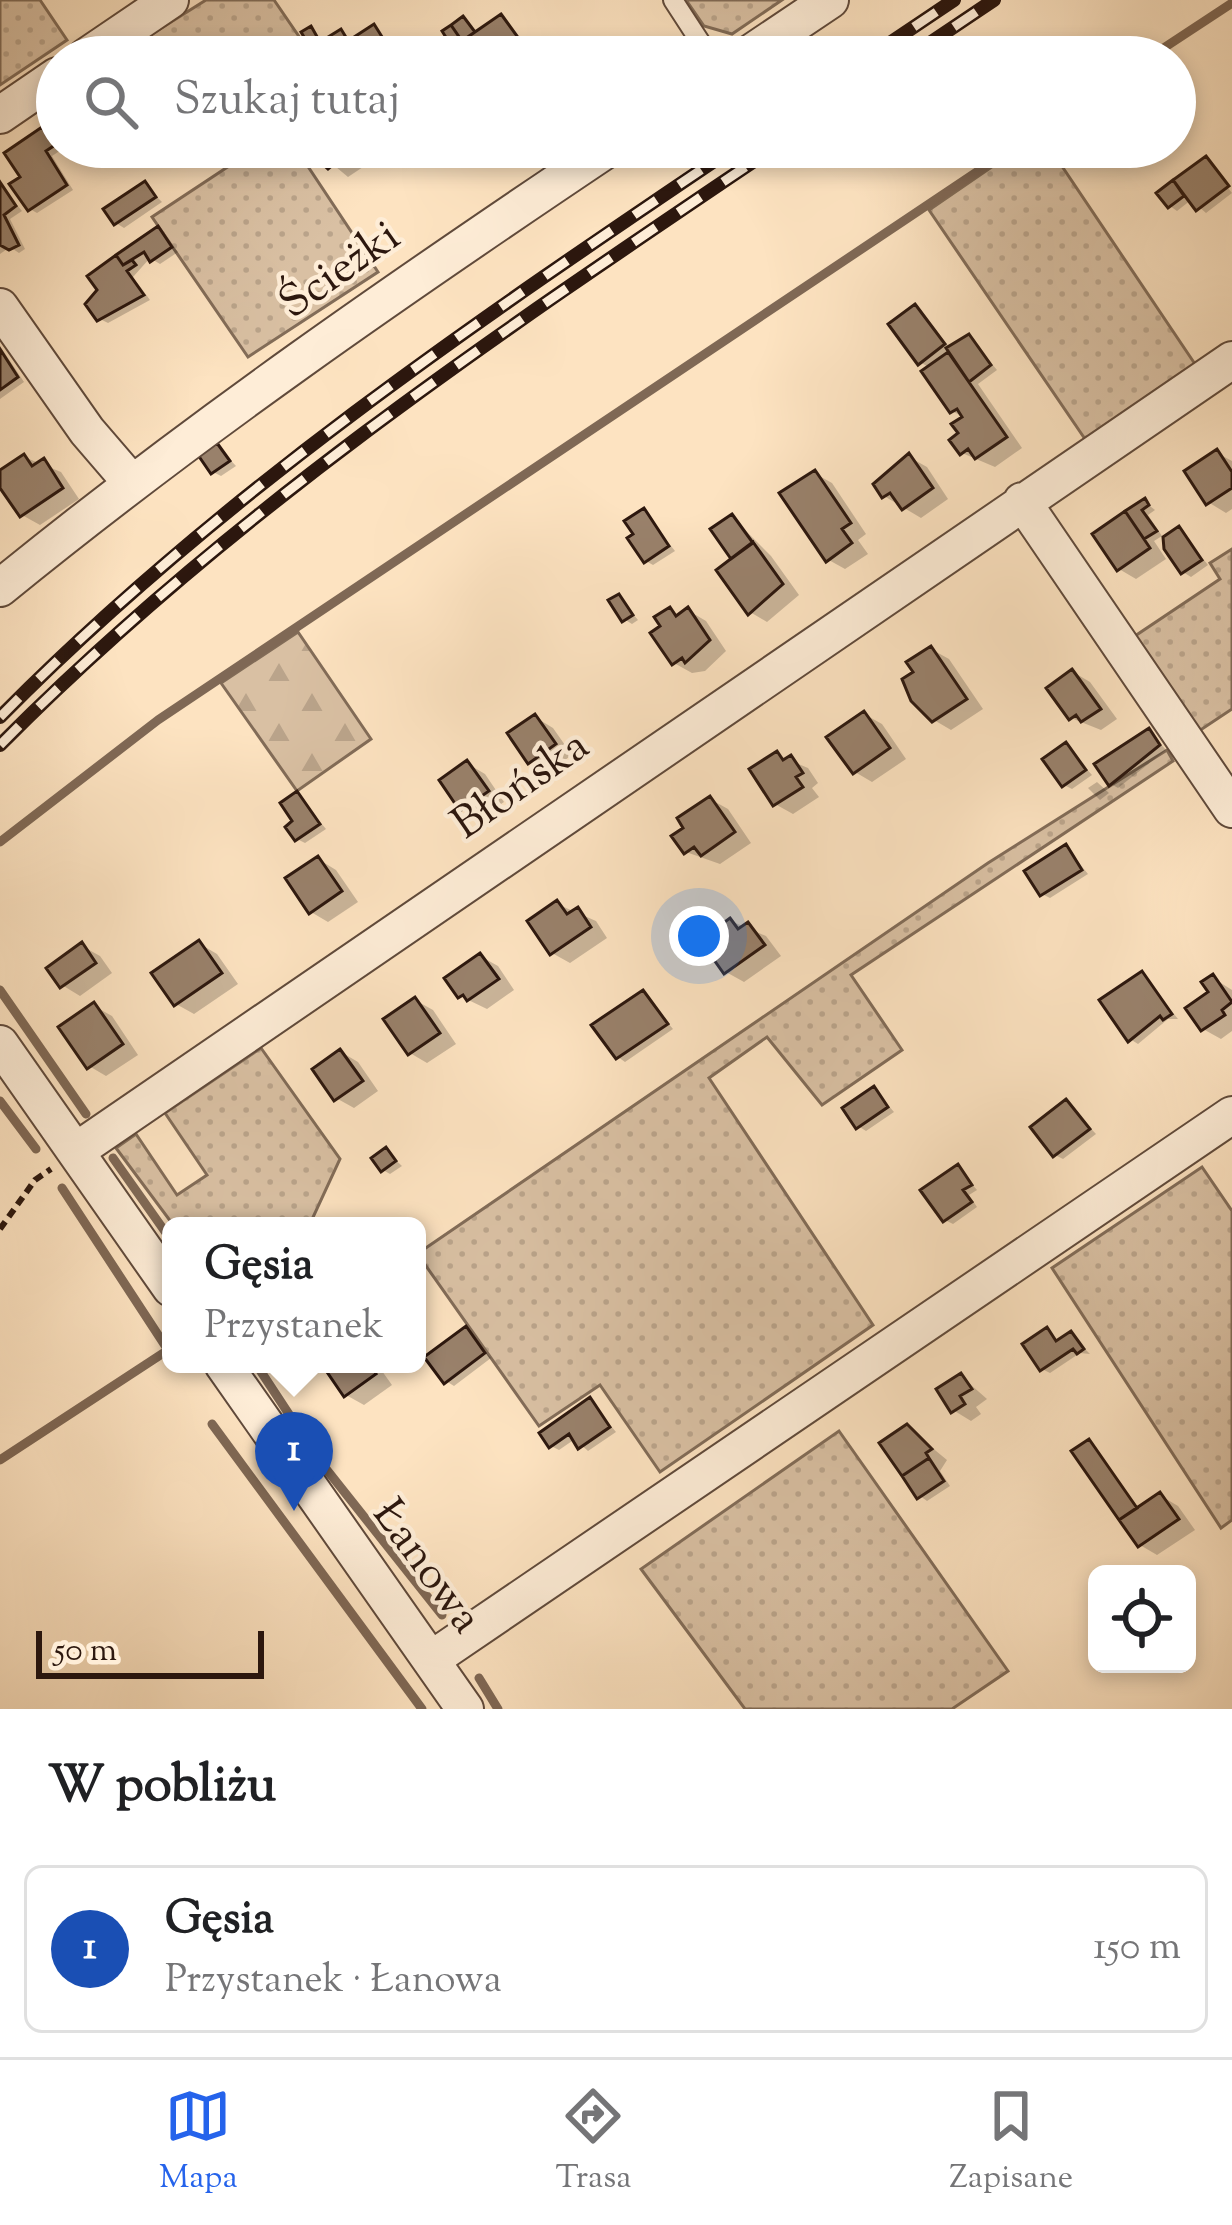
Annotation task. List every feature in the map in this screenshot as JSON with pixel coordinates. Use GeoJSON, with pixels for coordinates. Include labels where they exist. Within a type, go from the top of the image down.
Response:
{"type":"FeatureCollection","features":[{"type":"Feature","properties":{"kind":"street"},"geometry":{"type":"LineString","coordinates":[[117,36],[170,0]]}},
{"type":"Feature","properties":{"kind":"street"},"geometry":{"type":"LineString","coordinates":[[776,36],[830,0]]}},
{"type":"Feature","properties":{"kind":"street"},"geometry":{"type":"LineString","coordinates":[[0,115],[36,90]]}},
{"type":"Feature","properties":{"kind":"street","name":"Ścieżki"},"geometry":{"type":"LineString","coordinates":[[0,588],[130,481],[384,298],[579,168]]}},
{"type":"Feature","properties":{"kind":"street"},"geometry":{"type":"LineString","coordinates":[[2,310],[87,431],[130,481]]}},
{"type":"Feature","properties":{"kind":"street","name":"Błońska"},"geometry":{"type":"LineString","coordinates":[[76,1151],[1232,360]]}},
{"type":"Feature","properties":{"kind":"street"},"geometry":{"type":"LineString","coordinates":[[1022,501],[1232,809]]}},
{"type":"Feature","properties":{"kind":"street"},"geometry":{"type":"LineString","coordinates":[[0,1044],[162,1275]]}},
{"type":"Feature","properties":{"kind":"street"},"geometry":{"type":"LineString","coordinates":[[432,1659],[1232,1115]]}},
{"type":"Feature","properties":{"kind":"street","name":"Łanowa"},"geometry":{"type":"LineString","coordinates":[[229,1373],[465,1709]]}},
{"type":"Feature","properties":{"kind":"lane"},"geometry":{"type":"LineString","coordinates":[[674,0],[697,36]]}},
{"type":"Feature","properties":{"kind":"path"},"geometry":{"type":"LineString","coordinates":[[0,1229],[35,1180],[76,1151]]}},
{"type":"Feature","properties":{"kind":"green space"},"geometry":{"type":"Polygon","coordinates":[[[0,0],[40,0],[64,36],[36,36],[36,61],[0,85],[0,0]]]}},
{"type":"Feature","properties":{"kind":"green space"},"geometry":{"type":"Polygon","coordinates":[[[206,0],[274,0],[299,36],[149,36],[206,0]]]}},
{"type":"Feature","properties":{"kind":"green space"},"geometry":{"type":"Polygon","coordinates":[[[686,0],[782,0],[732,34],[704,26],[686,0]]]}},
{"type":"Feature","properties":{"kind":"green space"},"geometry":{"type":"Polygon","coordinates":[[[226,168],[309,168],[378,272],[248,357],[152,217],[226,168]]]}},
{"type":"Feature","properties":{"kind":"green space"},"geometry":{"type":"Polygon","coordinates":[[[990,168],[1063,168],[1195,364],[1085,439],[929,210],[990,168]]]}},
{"type":"Feature","properties":{"kind":"green space"},"geometry":{"type":"Polygon","coordinates":[[[1232,549],[1232,709],[1199,731],[1135,636],[1220,579],[1210,563],[1232,549]]]}},
{"type":"Feature","properties":{"kind":"green space"},"geometry":{"type":"Polygon","coordinates":[[[298,632],[371,739],[297,791],[221,683],[298,632]]]}},
{"type":"Feature","properties":{"kind":"green space"},"geometry":{"type":"Polygon","coordinates":[[[1167,750],[1173,761],[851,975],[902,1050],[822,1105],[767,1037],[709,1078],[873,1325],[660,1472],[600,1385],[539,1426],[426,1266],[426,1248],[988,863],[1167,750]]]}},
{"type":"Feature","properties":{"kind":"green space"},"geometry":{"type":"Polygon","coordinates":[[[261,1048],[340,1159],[313,1217],[167,1217],[116,1148],[136,1134],[177,1195],[207,1175],[165,1113],[261,1048]]]}},
{"type":"Feature","properties":{"kind":"green space"},"geometry":{"type":"Polygon","coordinates":[[[1202,1167],[1232,1211],[1232,1520],[1221,1528],[1052,1268],[1202,1167]]]}},
{"type":"Feature","properties":{"kind":"green space"},"geometry":{"type":"Polygon","coordinates":[[[839,1431],[1008,1671],[952,1709],[745,1709],[641,1569],[839,1431]]]}},
{"type":"Feature","properties":{"kind":"building"},"geometry":{"type":"Polygon","coordinates":[[[501,14],[517,36],[469,36],[501,14]]]}},
{"type":"Feature","properties":{"kind":"building"},"geometry":{"type":"Polygon","coordinates":[[[463,16],[475,32],[459,36],[451,25],[463,16]]]}},
{"type":"Feature","properties":{"kind":"building"},"geometry":{"type":"Polygon","coordinates":[[[374,24],[382,36],[356,36],[374,24]]]}},
{"type":"Feature","properties":{"kind":"building"},"geometry":{"type":"Polygon","coordinates":[[[451,25],[458,36],[445,36],[442,31],[451,25]]]}},
{"type":"Feature","properties":{"kind":"building"},"geometry":{"type":"Polygon","coordinates":[[[311,26],[317,36],[303,36],[301,32],[311,26]]]}},
{"type":"Feature","properties":{"kind":"building"},"geometry":{"type":"Polygon","coordinates":[[[36,131],[36,168],[56,168],[67,185],[28,211],[9,184],[20,177],[4,153],[36,131]]]}},
{"type":"Feature","properties":{"kind":"building"},"geometry":{"type":"Polygon","coordinates":[[[1206,156],[1229,186],[1196,211],[1173,180],[1196,168],[1206,156]]]}},
{"type":"Feature","properties":{"kind":"building"},"geometry":{"type":"Polygon","coordinates":[[[1173,180],[1184,196],[1168,208],[1156,193],[1173,180]]]}},
{"type":"Feature","properties":{"kind":"building"},"geometry":{"type":"Polygon","coordinates":[[[145,181],[156,197],[114,225],[103,209],[145,181]]]}},
{"type":"Feature","properties":{"kind":"building"},"geometry":{"type":"Polygon","coordinates":[[[0,182],[16,206],[4,215],[19,245],[9,250],[0,245],[0,182]]]}},
{"type":"Feature","properties":{"kind":"building"},"geometry":{"type":"Polygon","coordinates":[[[158,226],[172,247],[150,262],[144,252],[123,265],[116,255],[158,226]]]}},
{"type":"Feature","properties":{"kind":"building"},"geometry":{"type":"Polygon","coordinates":[[[116,255],[123,265],[132,260],[136,265],[127,271],[144,295],[97,321],[85,304],[97,290],[87,276],[116,255]]]}},
{"type":"Feature","properties":{"kind":"building"},"geometry":{"type":"Polygon","coordinates":[[[915,304],[945,344],[918,365],[888,324],[915,304]]]}},
{"type":"Feature","properties":{"kind":"building"},"geometry":{"type":"Polygon","coordinates":[[[969,334],[991,365],[969,382],[946,348],[969,334]]]}},
{"type":"Feature","properties":{"kind":"building"},"geometry":{"type":"Polygon","coordinates":[[[0,349],[18,377],[0,390],[0,349]]]}},
{"type":"Feature","properties":{"kind":"building"},"geometry":{"type":"Polygon","coordinates":[[[948,352],[1007,437],[975,459],[968,449],[960,455],[949,440],[958,433],[951,424],[962,417],[957,409],[950,413],[921,371],[948,352]]]}},
{"type":"Feature","properties":{"kind":"building"},"geometry":{"type":"Polygon","coordinates":[[[217,443],[230,461],[211,474],[198,455],[217,443]]]}},
{"type":"Feature","properties":{"kind":"building"},"geometry":{"type":"Polygon","coordinates":[[[1217,449],[1232,472],[1232,488],[1206,505],[1184,471],[1217,449]]]}},
{"type":"Feature","properties":{"kind":"building"},"geometry":{"type":"Polygon","coordinates":[[[909,453],[933,488],[902,510],[890,493],[882,498],[873,484],[909,453]]]}},
{"type":"Feature","properties":{"kind":"building"},"geometry":{"type":"Polygon","coordinates":[[[24,454],[32,466],[44,458],[63,488],[20,517],[0,488],[0,470],[24,454]]]}},
{"type":"Feature","properties":{"kind":"building"},"geometry":{"type":"Polygon","coordinates":[[[815,470],[851,523],[842,529],[852,543],[826,562],[779,493],[815,470]]]}},
{"type":"Feature","properties":{"kind":"building"},"geometry":{"type":"Polygon","coordinates":[[[1145,498],[1149,505],[1142,510],[1157,531],[1144,539],[1125,511],[1145,498]]]}},
{"type":"Feature","properties":{"kind":"building"},"geometry":{"type":"Polygon","coordinates":[[[644,508],[669,546],[644,563],[627,538],[633,534],[624,521],[644,508]]]}},
{"type":"Feature","properties":{"kind":"building"},"geometry":{"type":"Polygon","coordinates":[[[1125,511],[1150,548],[1117,571],[1092,534],[1125,511]]]}},
{"type":"Feature","properties":{"kind":"building"},"geometry":{"type":"Polygon","coordinates":[[[732,514],[753,543],[731,559],[710,529],[732,514]]]}},
{"type":"Feature","properties":{"kind":"building"},"geometry":{"type":"Polygon","coordinates":[[[1179,526],[1202,560],[1181,574],[1164,549],[1163,537],[1179,526]]]}},
{"type":"Feature","properties":{"kind":"building"},"geometry":{"type":"Polygon","coordinates":[[[753,542],[783,584],[748,615],[716,570],[753,542]]]}},
{"type":"Feature","properties":{"kind":"building"},"geometry":{"type":"Polygon","coordinates":[[[619,594],[633,615],[622,622],[608,600],[619,594]]]}},
{"type":"Feature","properties":{"kind":"building"},"geometry":{"type":"Polygon","coordinates":[[[670,607],[676,616],[688,607],[710,640],[685,663],[682,658],[672,665],[650,633],[660,626],[654,617],[670,607]]]}},
{"type":"Feature","properties":{"kind":"building"},"geometry":{"type":"Polygon","coordinates":[[[931,646],[967,699],[932,722],[911,701],[902,679],[913,672],[906,662],[931,646]]]}},
{"type":"Feature","properties":{"kind":"building"},"geometry":{"type":"Polygon","coordinates":[[[1072,669],[1101,709],[1081,722],[1076,715],[1069,720],[1046,688],[1072,669]]]}},
{"type":"Feature","properties":{"kind":"building"},"geometry":{"type":"Polygon","coordinates":[[[864,711],[890,748],[853,774],[826,737],[864,711]]]}},
{"type":"Feature","properties":{"kind":"building"},"geometry":{"type":"Polygon","coordinates":[[[535,714],[556,744],[528,764],[507,733],[535,714]]]}},
{"type":"Feature","properties":{"kind":"building"},"geometry":{"type":"Polygon","coordinates":[[[1149,728],[1160,745],[1109,786],[1094,764],[1149,728]]]}},
{"type":"Feature","properties":{"kind":"building"},"geometry":{"type":"Polygon","coordinates":[[[1066,742],[1086,770],[1062,787],[1042,759],[1066,742]]]}},
{"type":"Feature","properties":{"kind":"building"},"geometry":{"type":"Polygon","coordinates":[[[777,751],[783,760],[791,755],[803,773],[796,777],[803,787],[773,806],[749,769],[777,751]]]}},
{"type":"Feature","properties":{"kind":"building"},"geometry":{"type":"Polygon","coordinates":[[[467,760],[489,791],[460,811],[439,780],[467,760]]]}},
{"type":"Feature","properties":{"kind":"building"},"geometry":{"type":"Polygon","coordinates":[[[297,791],[320,824],[295,841],[285,827],[292,821],[280,803],[297,791]]]}},
{"type":"Feature","properties":{"kind":"building"},"geometry":{"type":"Polygon","coordinates":[[[710,796],[735,832],[701,856],[694,847],[684,854],[671,836],[683,828],[677,818],[710,796]]]}},
{"type":"Feature","properties":{"kind":"building"},"geometry":{"type":"Polygon","coordinates":[[[1066,844],[1082,870],[1040,896],[1024,871],[1066,844]]]}},
{"type":"Feature","properties":{"kind":"building"},"geometry":{"type":"Polygon","coordinates":[[[318,856],[342,891],[309,914],[285,878],[318,856]]]}},
{"type":"Feature","properties":{"kind":"building"},"geometry":{"type":"Polygon","coordinates":[[[557,900],[567,914],[578,907],[591,927],[550,955],[527,921],[557,900]]]}},
{"type":"Feature","properties":{"kind":"building"},"geometry":{"type":"Polygon","coordinates":[[[730,918],[738,929],[748,922],[765,945],[724,974],[700,940],[730,918]]]}},
{"type":"Feature","properties":{"kind":"building"},"geometry":{"type":"Polygon","coordinates":[[[199,940],[222,973],[174,1006],[151,973],[199,940]]]}},
{"type":"Feature","properties":{"kind":"building"},"geometry":{"type":"Polygon","coordinates":[[[82,942],[96,963],[60,988],[46,968],[82,942]]]}},
{"type":"Feature","properties":{"kind":"building"},"geometry":{"type":"Polygon","coordinates":[[[480,953],[499,979],[467,1001],[463,995],[458,998],[444,978],[480,953]]]}},
{"type":"Feature","properties":{"kind":"building"},"geometry":{"type":"Polygon","coordinates":[[[1142,971],[1172,1014],[1163,1020],[1160,1016],[1128,1042],[1099,1000],[1142,971]]]}},
{"type":"Feature","properties":{"kind":"building"},"geometry":{"type":"Polygon","coordinates":[[[1213,974],[1232,1002],[1222,1010],[1225,1015],[1201,1031],[1185,1008],[1208,992],[1201,982],[1213,974]]]}},
{"type":"Feature","properties":{"kind":"building"},"geometry":{"type":"Polygon","coordinates":[[[643,990],[668,1024],[616,1059],[591,1025],[643,990]]]}},
{"type":"Feature","properties":{"kind":"building"},"geometry":{"type":"Polygon","coordinates":[[[415,997],[440,1033],[408,1055],[383,1019],[415,997]]]}},
{"type":"Feature","properties":{"kind":"building"},"geometry":{"type":"Polygon","coordinates":[[[94,1002],[123,1044],[87,1069],[58,1027],[94,1002]]]}},
{"type":"Feature","properties":{"kind":"building"},"geometry":{"type":"Polygon","coordinates":[[[340,1049],[363,1081],[334,1101],[312,1069],[340,1049]]]}},
{"type":"Feature","properties":{"kind":"building"},"geometry":{"type":"Polygon","coordinates":[[[874,1086],[888,1107],[856,1129],[842,1108],[874,1086]]]}},
{"type":"Feature","properties":{"kind":"building"},"geometry":{"type":"Polygon","coordinates":[[[1066,1099],[1090,1129],[1053,1157],[1030,1127],[1066,1099]]]}},
{"type":"Feature","properties":{"kind":"building"},"geometry":{"type":"Polygon","coordinates":[[[386,1147],[396,1161],[381,1172],[371,1158],[386,1147]]]}},
{"type":"Feature","properties":{"kind":"building"},"geometry":{"type":"Polygon","coordinates":[[[958,1164],[972,1185],[963,1190],[972,1202],[943,1222],[920,1190],[958,1164]]]}},
{"type":"Feature","properties":{"kind":"building"},"geometry":{"type":"Polygon","coordinates":[[[466,1326],[485,1353],[444,1384],[426,1356],[466,1326]]]}},
{"type":"Feature","properties":{"kind":"building"},"geometry":{"type":"Polygon","coordinates":[[[1047,1327],[1056,1341],[1071,1331],[1084,1349],[1077,1354],[1073,1349],[1040,1371],[1022,1344],[1047,1327]]]}},
{"type":"Feature","properties":{"kind":"building"},"geometry":{"type":"Polygon","coordinates":[[[328,1373],[375,1373],[376,1374],[344,1397],[328,1373]]]}},
{"type":"Feature","properties":{"kind":"building"},"geometry":{"type":"Polygon","coordinates":[[[961,1373],[972,1389],[960,1396],[965,1404],[951,1413],[936,1389],[961,1373]]]}},
{"type":"Feature","properties":{"kind":"building"},"geometry":{"type":"Polygon","coordinates":[[[590,1397],[610,1427],[578,1449],[569,1434],[549,1448],[539,1433],[590,1397]]]}},
{"type":"Feature","properties":{"kind":"building"},"geometry":{"type":"Polygon","coordinates":[[[907,1424],[932,1449],[926,1453],[929,1458],[902,1476],[879,1443],[907,1424]]]}},
{"type":"Feature","properties":{"kind":"building"},"geometry":{"type":"Polygon","coordinates":[[[1089,1439],[1137,1508],[1119,1520],[1071,1451],[1089,1439]]]}},
{"type":"Feature","properties":{"kind":"building"},"geometry":{"type":"Polygon","coordinates":[[[929,1458],[944,1481],[917,1499],[902,1476],[929,1458]]]}},
{"type":"Feature","properties":{"kind":"building"},"geometry":{"type":"Polygon","coordinates":[[[1160,1492],[1179,1519],[1138,1547],[1119,1520],[1160,1492]]]}},
{"type":"Feature","properties":{"kind":"waterway"},"geometry":{"type":"LineString","coordinates":[[1182,36],[1232,3]]}},
{"type":"Feature","properties":{"kind":"waterway"},"geometry":{"type":"LineString","coordinates":[[0,842],[158,720],[983,168]]}},
{"type":"Feature","properties":{"kind":"waterway"},"geometry":{"type":"LineString","coordinates":[[0,990],[86,1114]]}},
{"type":"Feature","properties":{"kind":"waterway"},"geometry":{"type":"LineString","coordinates":[[0,1101],[36,1149]]}},
{"type":"Feature","properties":{"kind":"waterway"},"geometry":{"type":"LineString","coordinates":[[113,1158],[162,1227]]}},
{"type":"Feature","properties":{"kind":"waterway"},"geometry":{"type":"LineString","coordinates":[[62,1188],[162,1341]]}},
{"type":"Feature","properties":{"kind":"waterway"},"geometry":{"type":"LineString","coordinates":[[0,1460],[162,1354]]}},
{"type":"Feature","properties":{"kind":"waterway"},"geometry":{"type":"LineString","coordinates":[[262,1373],[319,1460],[442,1615]]}},
{"type":"Feature","properties":{"kind":"waterway"},"geometry":{"type":"LineString","coordinates":[[212,1424],[422,1709]]}},
{"type":"Feature","properties":{"kind":"waterway"},"geometry":{"type":"LineString","coordinates":[[479,1678],[498,1709]]}},
{"type":"Feature","properties":{"kind":"railway"},"geometry":{"type":"LineString","coordinates":[[900,36],[954,0]]}},
{"type":"Feature","properties":{"kind":"railway"},"geometry":{"type":"LineString","coordinates":[[940,36],[994,0]]}},
{"type":"Feature","properties":{"kind":"railway"},"geometry":{"type":"LineString","coordinates":[[0,717],[84,636],[261,485],[447,345],[704,168]]}},
{"type":"Feature","properties":{"kind":"railway"},"geometry":{"type":"LineString","coordinates":[[0,745],[89,660],[275,501],[471,355],[744,168]]}},
{"type":"Feature","properties":{"kind":"place","name":"Gęsia"},"geometry":{"type":"Point","coordinates":[294,1511]}}]}
